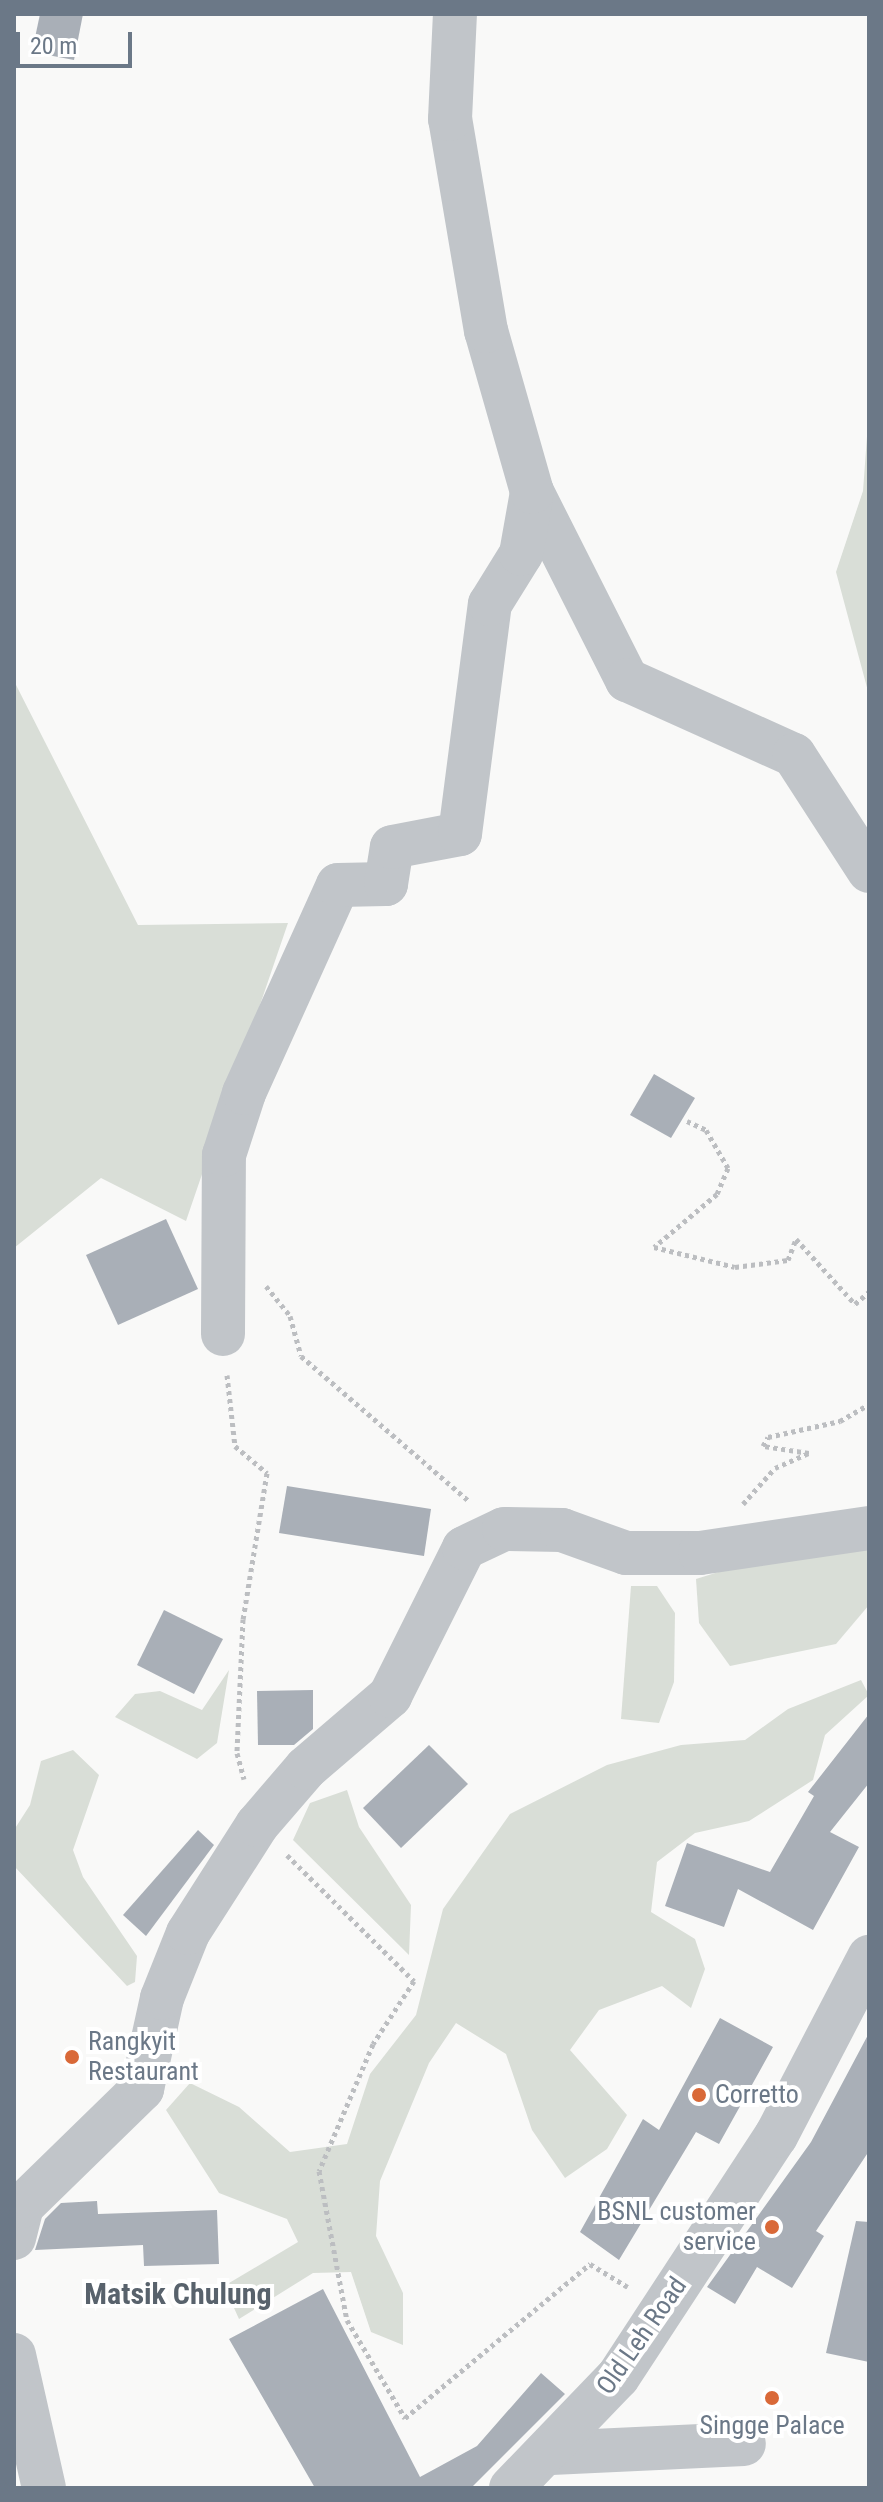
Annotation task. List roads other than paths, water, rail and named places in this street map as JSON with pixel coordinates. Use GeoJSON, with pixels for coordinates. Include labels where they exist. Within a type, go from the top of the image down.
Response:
{"type":"FeatureCollection","features":[{"type":"Feature","properties":{"kind":"street"},"geometry":{"type":"LineString","coordinates":[[455,14],[450,119],[486,331],[532,492],[627,680],[794,755],[869,871]]}},
{"type":"Feature","properties":{"kind":"street"},"geometry":{"type":"LineString","coordinates":[[223,1334],[224,1155],[244,1093],[338,885],[386,884],[392,847],[460,834],[490,604],[521,554],[532,492]]}},
{"type":"Feature","properties":{"kind":"street"},"geometry":{"type":"LineString","coordinates":[[14,2238],[22,2206],[142,2089],[162,1998],[188,1933],[257,1825],[306,1768],[390,1696],[464,1548],[504,1529],[562,1530],[626,1553],[700,1553],[869,1528]]}},
{"type":"Feature","properties":{"kind":"street","name":"Old Leh Road"},"geometry":{"type":"LineString","coordinates":[[511,2488],[551,2453],[618,2377],[776,2136],[869,1957]]}},
{"type":"Feature","properties":{"kind":"street"},"geometry":{"type":"LineString","coordinates":[[14,2355],[44,2488]]}},
{"type":"Feature","properties":{"kind":"street"},"geometry":{"type":"LineString","coordinates":[[551,2453],[744,2444]]}},
{"type":"Feature","properties":{"kind":"place","name":"Rangkyit Restaurant"},"geometry":{"type":"Point","coordinates":[72,2057]}},
{"type":"Feature","properties":{"kind":"place","name":"Corretto"},"geometry":{"type":"Point","coordinates":[699,2095]}},
{"type":"Feature","properties":{"kind":"place","name":"BSNL customer service"},"geometry":{"type":"Point","coordinates":[772,2227]}},
{"type":"Feature","properties":{"kind":"place","name":"Singge Palace"},"geometry":{"type":"Point","coordinates":[772,2398]}},
{"type":"Feature","properties":{"kind":"district","name":"Matsik Chulung"},"geometry":{"type":"Point","coordinates":[178,2294]}}]}
